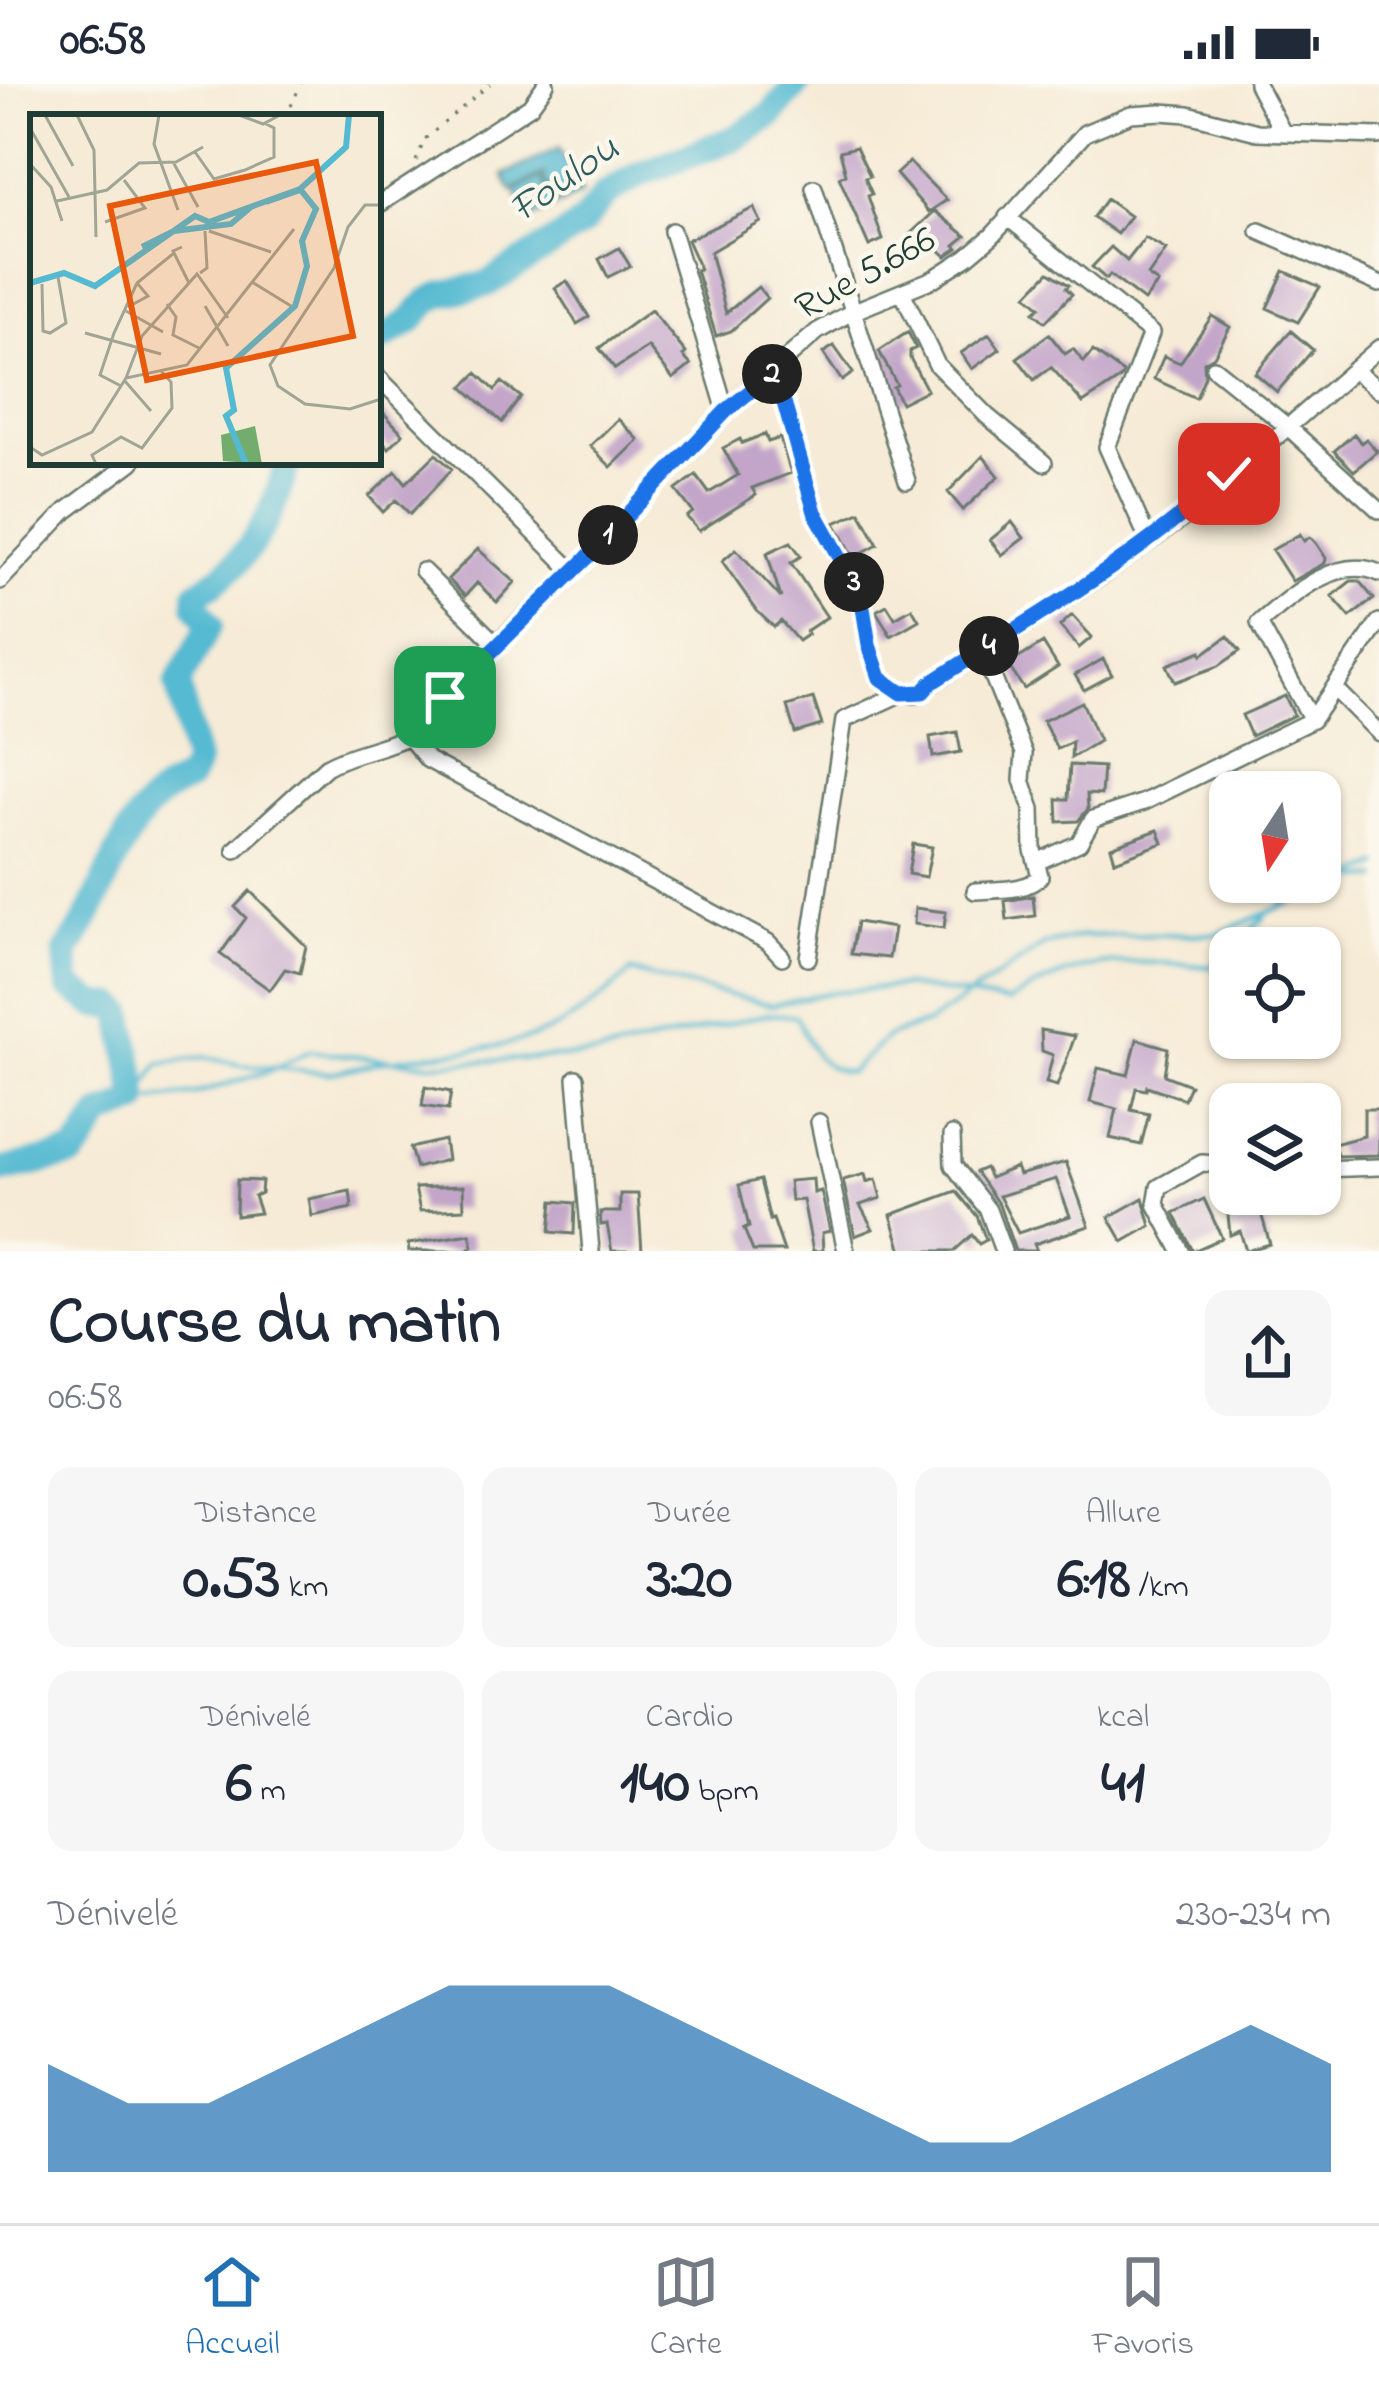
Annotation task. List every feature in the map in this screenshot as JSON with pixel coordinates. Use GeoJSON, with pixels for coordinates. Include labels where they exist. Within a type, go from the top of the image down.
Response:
{"type":"FeatureCollection","features":[{"type":"Feature","properties":{"kind":"street"},"geometry":{"type":"LineString","coordinates":[[381,203],[530,106],[546,84]]}},
{"type":"Feature","properties":{"kind":"street"},"geometry":{"type":"LineString","coordinates":[[1257,84],[1283,133]]}},
{"type":"Feature","properties":{"kind":"street","name":"Rue 5.666"},"geometry":{"type":"LineString","coordinates":[[235,850],[326,767],[408,736],[726,411],[818,331],[967,257],[1084,133],[1131,114],[1188,114],[1232,128],[1379,136]]}},
{"type":"Feature","properties":{"kind":"street"},"geometry":{"type":"LineString","coordinates":[[814,188],[907,481]]}},
{"type":"Feature","properties":{"kind":"street"},"geometry":{"type":"LineString","coordinates":[[1007,217],[1151,334],[1107,447],[1149,542]]}},
{"type":"Feature","properties":{"kind":"street"},"geometry":{"type":"LineString","coordinates":[[672,231],[726,411]]}},
{"type":"Feature","properties":{"kind":"street"},"geometry":{"type":"LineString","coordinates":[[1259,231],[1379,284]]}},
{"type":"Feature","properties":{"kind":"street"},"geometry":{"type":"LineString","coordinates":[[902,292],[937,364],[987,416],[1044,464]]}},
{"type":"Feature","properties":{"kind":"street"},"geometry":{"type":"LineString","coordinates":[[808,958],[844,720],[902,693],[923,692],[1149,542],[1379,348]]}},
{"type":"Feature","properties":{"kind":"street"},"geometry":{"type":"LineString","coordinates":[[1214,368],[1379,510]]}},
{"type":"Feature","properties":{"kind":"street"},"geometry":{"type":"LineString","coordinates":[[775,371],[815,512],[861,595],[880,678],[902,693]]}},
{"type":"Feature","properties":{"kind":"street"},"geometry":{"type":"LineString","coordinates":[[1355,371],[1379,390]]}},
{"type":"Feature","properties":{"kind":"street"},"geometry":{"type":"LineString","coordinates":[[381,380],[573,571]]}},
{"type":"Feature","properties":{"kind":"street"},"geometry":{"type":"LineString","coordinates":[[0,581],[66,511],[128,465]]}},
{"type":"Feature","properties":{"kind":"street"},"geometry":{"type":"LineString","coordinates":[[1312,720],[1259,623],[1300,590],[1333,574],[1365,567],[1379,573]]}},
{"type":"Feature","properties":{"kind":"street"},"geometry":{"type":"LineString","coordinates":[[423,571],[496,644]]}},
{"type":"Feature","properties":{"kind":"street"},"geometry":{"type":"LineString","coordinates":[[1036,862],[1079,843],[1093,819],[1144,802],[1312,720],[1379,622]]}},
{"type":"Feature","properties":{"kind":"street"},"geometry":{"type":"LineString","coordinates":[[975,891],[1035,883],[1040,876],[1032,809],[1022,780],[1024,753],[982,650]]}},
{"type":"Feature","properties":{"kind":"street"},"geometry":{"type":"LineString","coordinates":[[1335,689],[1379,733]]}},
{"type":"Feature","properties":{"kind":"street"},"geometry":{"type":"LineString","coordinates":[[408,736],[428,760],[768,942],[782,957]]}},
{"type":"Feature","properties":{"kind":"street"},"geometry":{"type":"LineString","coordinates":[[575,1078],[591,1251]]}},
{"type":"Feature","properties":{"kind":"street"},"geometry":{"type":"LineString","coordinates":[[819,1122],[845,1251]]}},
{"type":"Feature","properties":{"kind":"street"},"geometry":{"type":"LineString","coordinates":[[952,1135],[953,1165],[998,1227],[1003,1251]]}},
{"type":"Feature","properties":{"kind":"street"},"geometry":{"type":"LineString","coordinates":[[1181,1251],[1156,1204],[1159,1187],[1209,1164]]}},
{"type":"Feature","properties":{"kind":"street"},"geometry":{"type":"LineString","coordinates":[[1341,1168],[1379,1167]]}},
{"type":"Feature","properties":{"kind":"path"},"geometry":{"type":"LineString","coordinates":[[287,114],[301,84]]}},
{"type":"Feature","properties":{"kind":"path"},"geometry":{"type":"LineString","coordinates":[[406,184],[424,139],[490,84]]}},
{"type":"Feature","properties":{"kind":"water"},"geometry":{"type":"Polygon","coordinates":[[[559,148],[582,193],[560,205],[543,176],[547,172],[511,190],[504,175],[559,148]]]}},
{"type":"Feature","properties":{"kind":"water"},"geometry":{"type":"Polygon","coordinates":[[[541,178],[556,206],[530,220],[515,191],[541,178]]]}},
{"type":"Feature","properties":{"kind":"building"},"geometry":{"type":"Polygon","coordinates":[[[856,147],[870,176],[865,178],[872,194],[868,196],[883,240],[869,246],[839,177],[846,174],[840,151],[856,147]]]}},
{"type":"Feature","properties":{"kind":"building"},"geometry":{"type":"Polygon","coordinates":[[[909,162],[947,200],[929,212],[896,174],[909,162]]]}},
{"type":"Feature","properties":{"kind":"building"},"geometry":{"type":"Polygon","coordinates":[[[1106,199],[1130,216],[1117,234],[1093,217],[1106,199]]]}},
{"type":"Feature","properties":{"kind":"building"},"geometry":{"type":"Polygon","coordinates":[[[754,208],[761,222],[710,252],[726,313],[758,287],[767,298],[731,331],[716,336],[696,270],[700,269],[687,240],[754,208]]]}},
{"type":"Feature","properties":{"kind":"building"},"geometry":{"type":"Polygon","coordinates":[[[935,211],[966,236],[946,256],[926,238],[914,248],[906,238],[935,211]]]}},
{"type":"Feature","properties":{"kind":"building"},"geometry":{"type":"Polygon","coordinates":[[[1145,238],[1166,250],[1148,276],[1158,283],[1144,301],[1092,267],[1111,247],[1127,261],[1145,238]]]}},
{"type":"Feature","properties":{"kind":"building"},"geometry":{"type":"Polygon","coordinates":[[[619,248],[630,266],[608,277],[599,259],[619,248]]]}},
{"type":"Feature","properties":{"kind":"building"},"geometry":{"type":"Polygon","coordinates":[[[1284,271],[1320,287],[1298,322],[1267,308],[1284,271]]]}},
{"type":"Feature","properties":{"kind":"building"},"geometry":{"type":"Polygon","coordinates":[[[1049,272],[1069,285],[1066,288],[1072,294],[1045,322],[1034,312],[1040,307],[1027,295],[1049,272]]]}},
{"type":"Feature","properties":{"kind":"building"},"geometry":{"type":"Polygon","coordinates":[[[567,281],[589,317],[577,324],[555,288],[567,281]]]}},
{"type":"Feature","properties":{"kind":"building"},"geometry":{"type":"Polygon","coordinates":[[[651,310],[691,365],[673,379],[648,347],[615,369],[599,348],[651,310]]]}},
{"type":"Feature","properties":{"kind":"building"},"geometry":{"type":"Polygon","coordinates":[[[1212,316],[1230,327],[1214,356],[1204,362],[1205,376],[1196,398],[1154,379],[1164,356],[1180,363],[1212,316]]]}},
{"type":"Feature","properties":{"kind":"building"},"geometry":{"type":"Polygon","coordinates":[[[1291,331],[1313,350],[1277,392],[1255,373],[1291,331]]]}},
{"type":"Feature","properties":{"kind":"building"},"geometry":{"type":"Polygon","coordinates":[[[908,332],[916,348],[910,351],[910,358],[927,390],[901,403],[879,351],[908,332]]]}},
{"type":"Feature","properties":{"kind":"building"},"geometry":{"type":"Polygon","coordinates":[[[989,334],[1000,349],[972,369],[961,353],[989,334]]]}},
{"type":"Feature","properties":{"kind":"building"},"geometry":{"type":"Polygon","coordinates":[[[1049,334],[1065,354],[1073,349],[1084,362],[1093,351],[1123,373],[1121,378],[1083,403],[1051,367],[1034,380],[1017,358],[1049,334]]]}},
{"type":"Feature","properties":{"kind":"building"},"geometry":{"type":"Polygon","coordinates":[[[834,346],[853,373],[842,381],[823,353],[834,346]]]}},
{"type":"Feature","properties":{"kind":"building"},"geometry":{"type":"Polygon","coordinates":[[[477,373],[495,390],[502,382],[521,397],[502,422],[463,387],[477,373]]]}},
{"type":"Feature","properties":{"kind":"building"},"geometry":{"type":"Polygon","coordinates":[[[381,410],[403,434],[389,448],[381,439],[381,410]]]}},
{"type":"Feature","properties":{"kind":"building"},"geometry":{"type":"Polygon","coordinates":[[[618,419],[639,440],[611,467],[590,446],[618,419]]]}},
{"type":"Feature","properties":{"kind":"building"},"geometry":{"type":"Polygon","coordinates":[[[765,434],[768,442],[780,438],[791,473],[752,488],[756,495],[699,531],[687,517],[693,512],[676,490],[696,475],[709,493],[738,475],[723,448],[765,434]]]}},
{"type":"Feature","properties":{"kind":"building"},"geometry":{"type":"Polygon","coordinates":[[[1354,434],[1377,451],[1354,471],[1334,451],[1354,434]]]}},
{"type":"Feature","properties":{"kind":"building"},"geometry":{"type":"Polygon","coordinates":[[[436,454],[452,469],[410,514],[396,500],[383,512],[369,496],[396,471],[406,483],[436,454]]]}},
{"type":"Feature","properties":{"kind":"building"},"geometry":{"type":"Polygon","coordinates":[[[983,456],[999,476],[963,510],[948,492],[983,456]]]}},
{"type":"Feature","properties":{"kind":"building"},"geometry":{"type":"Polygon","coordinates":[[[860,512],[878,544],[854,557],[835,523],[860,512]]]}},
{"type":"Feature","properties":{"kind":"building"},"geometry":{"type":"Polygon","coordinates":[[[1012,522],[1024,538],[1002,555],[990,540],[1012,522]]]}},
{"type":"Feature","properties":{"kind":"building"},"geometry":{"type":"Polygon","coordinates":[[[1300,534],[1304,541],[1310,537],[1326,558],[1292,581],[1272,550],[1300,534]]]}},
{"type":"Feature","properties":{"kind":"building"},"geometry":{"type":"Polygon","coordinates":[[[791,542],[801,556],[791,563],[827,617],[798,641],[781,621],[774,627],[758,612],[722,561],[736,549],[781,598],[767,553],[791,542]]]}},
{"type":"Feature","properties":{"kind":"building"},"geometry":{"type":"Polygon","coordinates":[[[478,549],[515,582],[497,602],[477,583],[465,596],[448,579],[478,549]]]}},
{"type":"Feature","properties":{"kind":"building"},"geometry":{"type":"Polygon","coordinates":[[[1351,581],[1359,581],[1374,599],[1350,617],[1332,596],[1351,581]]]}},
{"type":"Feature","properties":{"kind":"building"},"geometry":{"type":"Polygon","coordinates":[[[887,605],[895,618],[912,608],[919,620],[891,636],[876,611],[887,605]]]}},
{"type":"Feature","properties":{"kind":"building"},"geometry":{"type":"Polygon","coordinates":[[[1072,615],[1092,637],[1079,648],[1060,626],[1072,615]]]}},
{"type":"Feature","properties":{"kind":"building"},"geometry":{"type":"Polygon","coordinates":[[[1228,636],[1240,651],[1219,666],[1175,682],[1167,665],[1201,651],[1202,655],[1228,636]]]}},
{"type":"Feature","properties":{"kind":"building"},"geometry":{"type":"Polygon","coordinates":[[[1043,643],[1058,667],[1024,689],[1008,665],[1043,643]]]}},
{"type":"Feature","properties":{"kind":"building"},"geometry":{"type":"Polygon","coordinates":[[[1103,659],[1112,675],[1084,690],[1075,675],[1103,659]]]}},
{"type":"Feature","properties":{"kind":"building"},"geometry":{"type":"Polygon","coordinates":[[[1285,696],[1294,715],[1251,736],[1242,715],[1285,696]]]}},
{"type":"Feature","properties":{"kind":"building"},"geometry":{"type":"Polygon","coordinates":[[[813,698],[822,725],[795,733],[787,706],[813,698]]]}},
{"type":"Feature","properties":{"kind":"building"},"geometry":{"type":"Polygon","coordinates":[[[1082,702],[1099,741],[1071,758],[1072,742],[1057,749],[1043,721],[1082,702]]]}},
{"type":"Feature","properties":{"kind":"building"},"geometry":{"type":"Polygon","coordinates":[[[957,732],[961,752],[933,757],[930,737],[957,732]]]}},
{"type":"Feature","properties":{"kind":"building"},"geometry":{"type":"Polygon","coordinates":[[[1070,765],[1103,767],[1101,795],[1087,794],[1088,809],[1078,821],[1058,822],[1057,799],[1068,799],[1070,765]]]}},
{"type":"Feature","properties":{"kind":"building"},"geometry":{"type":"Polygon","coordinates":[[[1158,830],[1163,843],[1115,861],[1111,847],[1158,830]]]}},
{"type":"Feature","properties":{"kind":"building"},"geometry":{"type":"Polygon","coordinates":[[[913,844],[932,847],[926,877],[908,874],[913,844]]]}},
{"type":"Feature","properties":{"kind":"building"},"geometry":{"type":"Polygon","coordinates":[[[250,891],[306,946],[300,973],[285,969],[270,990],[220,954],[246,918],[235,907],[250,891]]]}},
{"type":"Feature","properties":{"kind":"building"},"geometry":{"type":"Polygon","coordinates":[[[1033,896],[1035,916],[1007,920],[1005,901],[1033,896]]]}},
{"type":"Feature","properties":{"kind":"building"},"geometry":{"type":"Polygon","coordinates":[[[915,908],[946,912],[944,928],[914,924],[915,908]]]}},
{"type":"Feature","properties":{"kind":"building"},"geometry":{"type":"Polygon","coordinates":[[[857,922],[894,928],[889,958],[851,954],[857,922]]]}},
{"type":"Feature","properties":{"kind":"building"},"geometry":{"type":"Polygon","coordinates":[[[1041,1030],[1075,1036],[1057,1086],[1046,1083],[1053,1055],[1042,1051],[1041,1030]]]}},
{"type":"Feature","properties":{"kind":"building"},"geometry":{"type":"Polygon","coordinates":[[[1137,1039],[1168,1048],[1164,1075],[1190,1085],[1184,1099],[1147,1086],[1146,1090],[1136,1088],[1131,1110],[1149,1114],[1141,1145],[1110,1138],[1117,1109],[1090,1102],[1098,1068],[1128,1075],[1137,1039]]]}},
{"type":"Feature","properties":{"kind":"building"},"geometry":{"type":"Polygon","coordinates":[[[425,1087],[451,1092],[448,1110],[422,1106],[425,1087]]]}},
{"type":"Feature","properties":{"kind":"building"},"geometry":{"type":"Polygon","coordinates":[[[1364,1109],[1379,1109],[1379,1155],[1341,1156],[1341,1142],[1364,1136],[1364,1109]]]}},
{"type":"Feature","properties":{"kind":"building"},"geometry":{"type":"Polygon","coordinates":[[[444,1140],[447,1160],[416,1168],[410,1148],[444,1140]]]}},
{"type":"Feature","properties":{"kind":"building"},"geometry":{"type":"Polygon","coordinates":[[[1066,1162],[1089,1226],[1034,1244],[1037,1251],[1015,1251],[999,1205],[976,1172],[985,1168],[990,1178],[1016,1167],[1019,1175],[1066,1162]],[[1056,1179],[999,1196],[1018,1233],[1070,1216],[1056,1179]]]}},
{"type":"Feature","properties":{"kind":"building"},"geometry":{"type":"Polygon","coordinates":[[[865,1174],[867,1182],[876,1179],[881,1198],[860,1205],[873,1229],[855,1236],[843,1180],[865,1174]]]}},
{"type":"Feature","properties":{"kind":"building"},"geometry":{"type":"Polygon","coordinates":[[[813,1179],[814,1193],[821,1191],[830,1231],[822,1233],[823,1251],[813,1251],[803,1200],[791,1201],[789,1181],[813,1179]]]}},
{"type":"Feature","properties":{"kind":"building"},"geometry":{"type":"Polygon","coordinates":[[[237,1180],[262,1181],[261,1193],[254,1196],[260,1213],[236,1216],[237,1180]]]}},
{"type":"Feature","properties":{"kind":"building"},"geometry":{"type":"Polygon","coordinates":[[[760,1180],[784,1251],[753,1251],[744,1229],[749,1227],[739,1185],[760,1180]]]}},
{"type":"Feature","properties":{"kind":"building"},"geometry":{"type":"Polygon","coordinates":[[[463,1186],[464,1209],[420,1211],[415,1188],[463,1186]]]}},
{"type":"Feature","properties":{"kind":"building"},"geometry":{"type":"Polygon","coordinates":[[[350,1191],[352,1208],[312,1216],[309,1199],[350,1191]]]}},
{"type":"Feature","properties":{"kind":"building"},"geometry":{"type":"Polygon","coordinates":[[[956,1191],[977,1216],[986,1240],[979,1244],[972,1235],[954,1251],[902,1251],[891,1215],[956,1191]]]}},
{"type":"Feature","properties":{"kind":"building"},"geometry":{"type":"Polygon","coordinates":[[[620,1194],[638,1194],[642,1251],[612,1251],[607,1224],[601,1225],[600,1212],[620,1212],[620,1194]]]}},
{"type":"Feature","properties":{"kind":"building"},"geometry":{"type":"Polygon","coordinates":[[[1143,1198],[1151,1226],[1123,1242],[1109,1217],[1143,1198]]]}},
{"type":"Feature","properties":{"kind":"building"},"geometry":{"type":"Polygon","coordinates":[[[1204,1199],[1222,1238],[1193,1251],[1174,1213],[1204,1199]]]}},
{"type":"Feature","properties":{"kind":"building"},"geometry":{"type":"Polygon","coordinates":[[[553,1201],[575,1203],[574,1234],[550,1232],[553,1201]]]}},
{"type":"Feature","properties":{"kind":"building"},"geometry":{"type":"Polygon","coordinates":[[[1228,1215],[1262,1215],[1270,1244],[1246,1251],[1240,1231],[1230,1235],[1228,1215]]]}},
{"type":"Feature","properties":{"kind":"building"},"geometry":{"type":"Polygon","coordinates":[[[470,1234],[473,1247],[466,1251],[409,1251],[408,1244],[470,1234]]]}},
{"type":"Feature","properties":{"kind":"waterway","name":"Foulou"},"geometry":{"type":"LineString","coordinates":[[381,339],[411,321],[428,301],[487,284],[553,243],[583,223],[605,195],[640,174],[737,137],[771,115],[797,84]]}},
{"type":"Feature","properties":{"kind":"waterway","name":"Foulou"},"geometry":{"type":"LineString","coordinates":[[0,1171],[75,1154],[102,1115],[136,1102],[123,1014],[115,1006],[96,1005],[69,986],[66,952],[130,831],[165,792],[188,780],[196,764],[178,683],[210,625],[196,604],[197,593],[231,568],[256,538],[275,502],[286,465]]}},
{"type":"Feature","properties":{"kind":"waterway"},"geometry":{"type":"LineString","coordinates":[[136,1102],[196,1094],[269,1071],[310,1051],[431,1064],[597,1055],[767,1014],[796,1016],[821,1061],[850,1072],[888,1036],[928,1023],[1044,945],[1083,936],[1217,934],[1379,865]]}},
{"type":"Feature","properties":{"kind":"waterway"},"geometry":{"type":"LineString","coordinates":[[1355,878],[1379,878]]}},
{"type":"Feature","properties":{"kind":"waterway"},"geometry":{"type":"LineString","coordinates":[[1254,927],[1264,918]]}},
{"type":"Feature","properties":{"kind":"waterway"},"geometry":{"type":"LineString","coordinates":[[399,1058],[524,1040],[574,1017],[631,972],[772,1005],[831,992],[905,986],[1008,1002],[1083,968],[1130,963],[1209,967]]}},
{"type":"Feature","properties":{"kind":"waterway"},"geometry":{"type":"LineString","coordinates":[[136,1102],[159,1064],[206,1057],[331,1073],[388,1060]]}},
{"type":"Feature","properties":{"kind":"route"},"geometry":{"type":"LineString","coordinates":[[445,697],[586,559],[726,411],[775,371],[815,512],[861,595],[880,678],[902,693],[923,692],[1100,577],[1183,518],[1229,474]]}}]}
